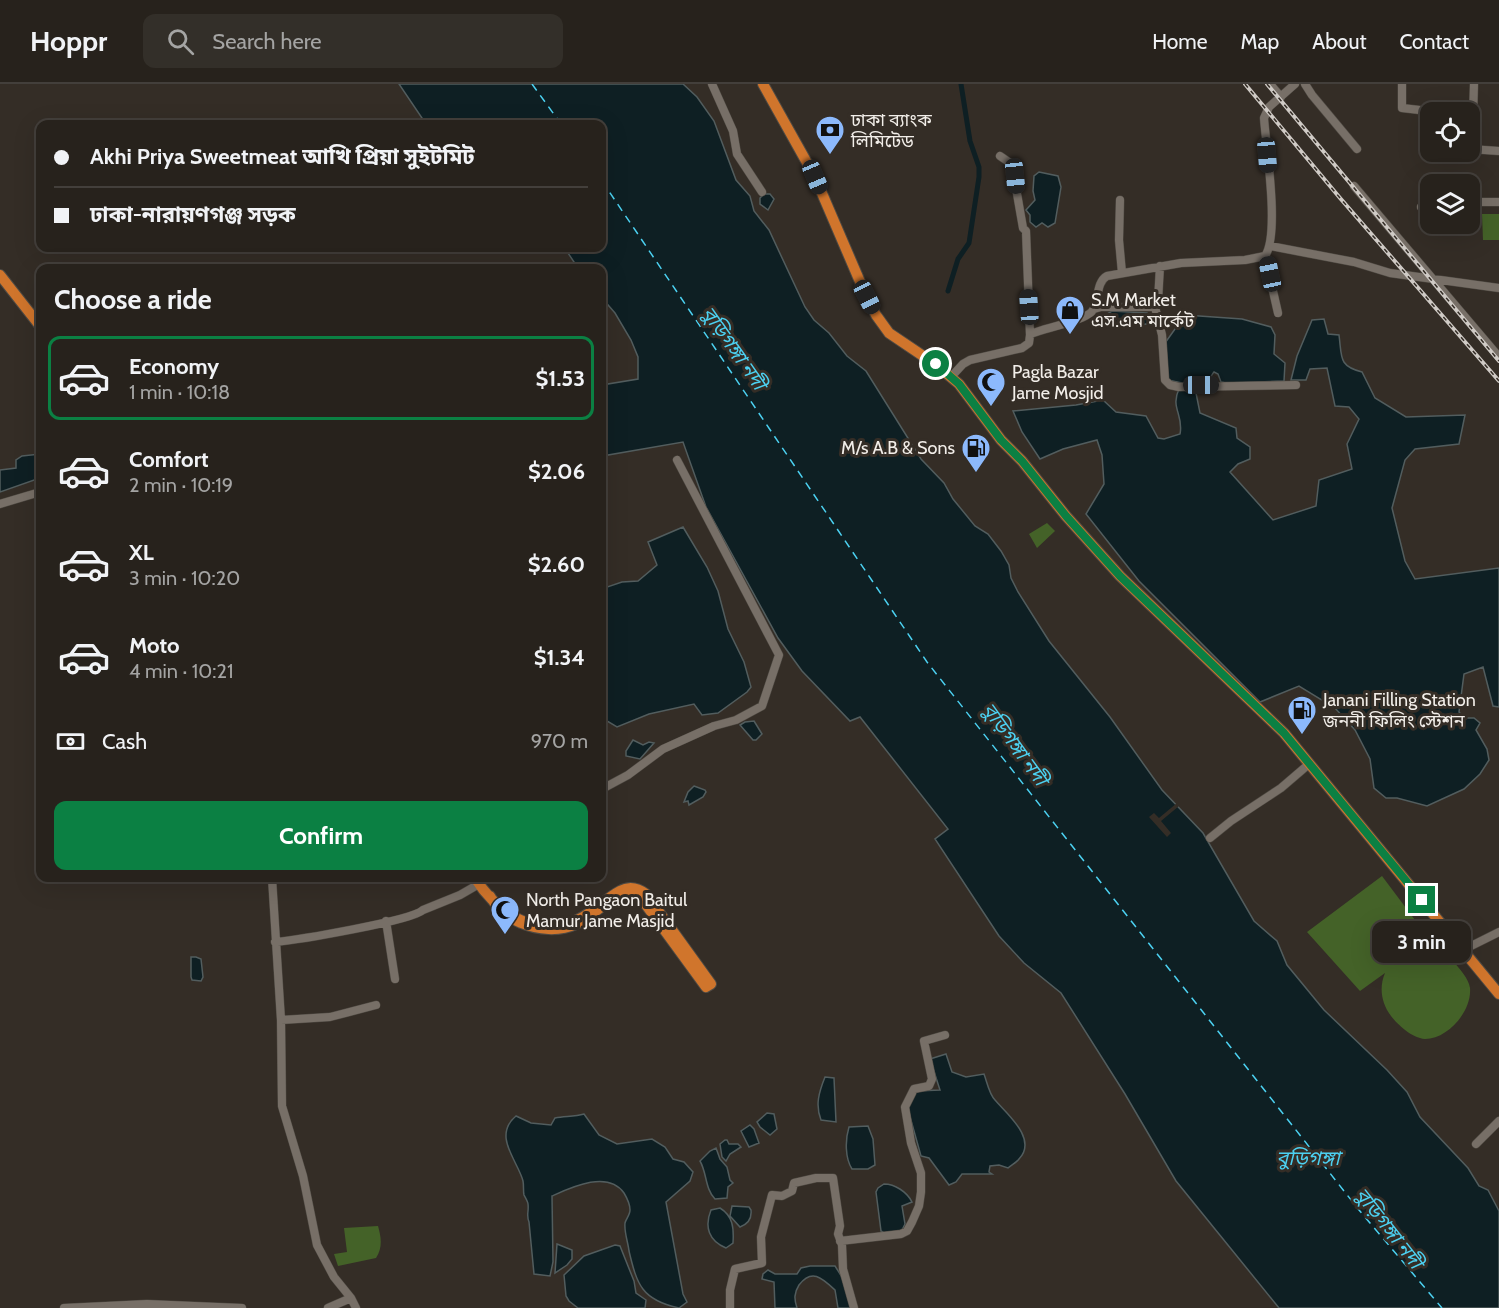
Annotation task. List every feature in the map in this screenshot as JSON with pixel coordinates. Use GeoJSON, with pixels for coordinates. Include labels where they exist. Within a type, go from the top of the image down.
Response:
{"type":"FeatureCollection","features":[{"type":"Feature","properties":{"kind":"highway"},"geometry":{"type":"LineString","coordinates":[[763,84],[815,177],[867,297],[889,333],[936,364],[959,384],[1001,440],[1022,461],[1066,516],[1120,576],[1284,733],[1499,994]]}},
{"type":"Feature","properties":{"kind":"highway"},"geometry":{"type":"LineString","coordinates":[[0,275],[36,321]]}},
{"type":"Feature","properties":{"kind":"highway"},"geometry":{"type":"LineString","coordinates":[[478,882],[504,913],[514,920],[533,927],[559,928],[575,925],[617,897],[634,894],[641,898],[706,987],[711,984],[646,894],[640,890],[633,888],[620,891],[582,918],[559,928]]}},
{"type":"Feature","properties":{"kind":"street"},"geometry":{"type":"LineString","coordinates":[[712,84],[733,131],[737,154],[762,192]]}},
{"type":"Feature","properties":{"kind":"street"},"geometry":{"type":"LineString","coordinates":[[1270,84],[1281,97]]}},
{"type":"Feature","properties":{"kind":"street"},"geometry":{"type":"LineString","coordinates":[[1278,313],[1266,256],[1270,246],[1272,211],[1264,118],[1269,107],[1295,84]]}},
{"type":"Feature","properties":{"kind":"street"},"geometry":{"type":"LineString","coordinates":[[1305,84],[1357,149]]}},
{"type":"Feature","properties":{"kind":"street"},"geometry":{"type":"LineString","coordinates":[[1402,84],[1402,108],[1420,110]]}},
{"type":"Feature","properties":{"kind":"street"},"geometry":{"type":"LineString","coordinates":[[1473,102],[1474,84]]}},
{"type":"Feature","properties":{"kind":"street"},"geometry":{"type":"LineString","coordinates":[[1480,150],[1499,151]]}},
{"type":"Feature","properties":{"kind":"street"},"geometry":{"type":"LineString","coordinates":[[951,377],[970,360],[1027,346],[1030,335],[1026,231],[1023,228],[1016,188],[1016,167],[1000,156]]}},
{"type":"Feature","properties":{"kind":"street"},"geometry":{"type":"LineString","coordinates":[[1354,186],[1499,357]]}},
{"type":"Feature","properties":{"kind":"street"},"geometry":{"type":"LineString","coordinates":[[1120,200],[1119,240],[1122,273]]}},
{"type":"Feature","properties":{"kind":"street"},"geometry":{"type":"LineString","coordinates":[[1480,202],[1499,202]]}},
{"type":"Feature","properties":{"kind":"street"},"geometry":{"type":"LineString","coordinates":[[1270,246],[1344,260],[1390,273],[1499,288]]}},
{"type":"Feature","properties":{"kind":"street"},"geometry":{"type":"LineString","coordinates":[[1030,335],[1087,316],[1094,309],[1103,278],[1160,266],[1245,260],[1266,256]]}},
{"type":"Feature","properties":{"kind":"street"},"geometry":{"type":"LineString","coordinates":[[1160,266],[1158,301],[1155,307],[1162,335],[1165,380],[1179,387],[1296,385]]}},
{"type":"Feature","properties":{"kind":"street"},"geometry":{"type":"LineString","coordinates":[[1094,309],[1155,307]]}},
{"type":"Feature","properties":{"kind":"street"},"geometry":{"type":"LineString","coordinates":[[606,787],[628,775],[663,748],[714,726],[736,720],[762,706],[779,655],[677,460]]}},
{"type":"Feature","properties":{"kind":"street"},"geometry":{"type":"LineString","coordinates":[[0,504],[36,493]]}},
{"type":"Feature","properties":{"kind":"street"},"geometry":{"type":"LineString","coordinates":[[1210,838],[1231,821],[1281,788],[1309,764]]}},
{"type":"Feature","properties":{"kind":"street"},"geometry":{"type":"LineString","coordinates":[[272,882],[281,1020],[282,1106],[303,1176],[317,1245],[334,1277],[356,1308]]}},
{"type":"Feature","properties":{"kind":"street"},"geometry":{"type":"LineString","coordinates":[[275,942],[304,939],[419,913],[460,895],[476,882]]}},
{"type":"Feature","properties":{"kind":"street"},"geometry":{"type":"LineString","coordinates":[[386,921],[395,979]]}},
{"type":"Feature","properties":{"kind":"street"},"geometry":{"type":"LineString","coordinates":[[1463,950],[1499,932]]}},
{"type":"Feature","properties":{"kind":"street"},"geometry":{"type":"LineString","coordinates":[[281,1020],[330,1017],[376,1005]]}},
{"type":"Feature","properties":{"kind":"street"},"geometry":{"type":"LineString","coordinates":[[840,1241],[901,1234],[907,1231],[912,1222],[919,1206],[921,1173],[911,1143],[905,1107],[914,1089],[929,1086],[932,1079],[924,1041],[945,1035]]}},
{"type":"Feature","properties":{"kind":"street"},"geometry":{"type":"LineString","coordinates":[[1476,1144],[1499,1121]]}},
{"type":"Feature","properties":{"kind":"street"},"geometry":{"type":"LineString","coordinates":[[730,1308],[730,1290],[735,1269],[762,1263],[761,1237],[772,1195],[782,1196],[792,1191],[794,1183],[816,1178],[833,1178],[843,1269],[854,1308]]}},
{"type":"Feature","properties":{"kind":"street"},"geometry":{"type":"LineString","coordinates":[[328,1308],[351,1298]]}},
{"type":"Feature","properties":{"kind":"street"},"geometry":{"type":"LineString","coordinates":[[64,1308],[147,1304],[242,1308]]}},
{"type":"Feature","properties":{"kind":"green space"},"geometry":{"type":"Polygon","coordinates":[[[1482,214],[1499,214],[1499,240],[1483,240],[1482,214]]]}},
{"type":"Feature","properties":{"kind":"green space"},"geometry":{"type":"Polygon","coordinates":[[[1047,523],[1055,531],[1037,548],[1029,534],[1047,523]]]}},
{"type":"Feature","properties":{"kind":"green space"},"geometry":{"type":"Polygon","coordinates":[[[1382,876],[1430,940],[1421,947],[1435,948],[1446,954],[1466,977],[1470,988],[1470,997],[1463,1014],[1450,1029],[1434,1038],[1425,1039],[1410,1034],[1391,1016],[1382,995],[1385,973],[1360,991],[1307,932],[1382,876]]]}},
{"type":"Feature","properties":{"kind":"green space"},"geometry":{"type":"Polygon","coordinates":[[[378,1226],[381,1242],[376,1258],[338,1266],[334,1254],[347,1252],[344,1228],[378,1226]]]}},
{"type":"Feature","properties":{"kind":"water","name":"বুড়িগঙ্গা"},"geometry":{"type":"Polygon","coordinates":[[[399,84],[683,84],[697,97],[714,121],[736,180],[750,196],[754,211],[769,230],[805,307],[814,320],[829,333],[847,356],[866,371],[921,459],[944,483],[953,499],[975,526],[988,534],[1001,551],[1009,565],[1011,578],[1018,592],[1049,641],[1110,717],[1162,790],[1203,833],[1254,921],[1277,941],[1287,965],[1324,1010],[1407,1092],[1420,1117],[1468,1168],[1479,1186],[1488,1190],[1499,1211],[1499,1308],[1279,1308],[1176,1181],[1125,1094],[1061,993],[1024,963],[999,936],[935,839],[948,829],[860,717],[850,721],[802,671],[778,638],[706,507],[683,442],[606,455],[606,384],[638,379],[638,357],[631,340],[606,303],[606,264],[575,264],[566,252],[606,252],[606,120],[423,120],[399,84]]]}},
{"type":"Feature","properties":{"kind":"water"},"geometry":{"type":"Polygon","coordinates":[[[1039,172],[1058,176],[1061,187],[1055,223],[1048,227],[1042,223],[1036,227],[1030,222],[1030,215],[1026,210],[1035,200],[1034,176],[1039,172]]]}},
{"type":"Feature","properties":{"kind":"water"},"geometry":{"type":"Polygon","coordinates":[[[764,194],[770,194],[774,199],[768,210],[760,204],[760,198],[764,194]]]}},
{"type":"Feature","properties":{"kind":"water"},"geometry":{"type":"Polygon","coordinates":[[[1112,311],[1147,313],[1152,317],[1150,323],[1146,324],[1124,324],[1109,321],[1107,314],[1112,311]]]}},
{"type":"Feature","properties":{"kind":"water"},"geometry":{"type":"Polygon","coordinates":[[[1185,315],[1242,319],[1271,327],[1275,335],[1274,354],[1285,363],[1284,381],[1226,383],[1221,382],[1218,374],[1214,372],[1208,380],[1200,384],[1168,380],[1165,343],[1185,315]]]}},
{"type":"Feature","properties":{"kind":"water"},"geometry":{"type":"Polygon","coordinates":[[[1324,319],[1328,334],[1339,335],[1343,360],[1349,367],[1362,372],[1375,398],[1406,417],[1465,415],[1459,444],[1415,449],[1405,460],[1392,508],[1405,561],[1415,579],[1499,568],[1499,707],[1493,706],[1483,667],[1464,674],[1459,712],[1464,718],[1474,718],[1480,723],[1476,730],[1487,749],[1489,760],[1480,774],[1464,789],[1427,806],[1397,798],[1386,798],[1374,788],[1370,759],[1355,730],[1335,708],[1299,686],[1260,702],[1139,581],[1086,514],[1104,484],[1102,455],[1097,440],[1063,449],[1040,459],[1022,432],[1013,411],[1103,400],[1116,412],[1146,416],[1158,438],[1164,439],[1180,434],[1181,427],[1176,407],[1179,389],[1195,388],[1200,413],[1236,428],[1237,438],[1250,447],[1250,459],[1238,464],[1230,472],[1273,520],[1316,506],[1319,480],[1352,469],[1347,444],[1359,419],[1349,407],[1335,406],[1327,368],[1310,369],[1306,380],[1291,380],[1297,356],[1312,320],[1324,319]]]}},
{"type":"Feature","properties":{"kind":"water"},"geometry":{"type":"Polygon","coordinates":[[[36,454],[36,479],[0,492],[0,470],[16,468],[16,460],[22,456],[36,454]]]}},
{"type":"Feature","properties":{"kind":"water"},"geometry":{"type":"Polygon","coordinates":[[[683,527],[707,567],[718,591],[728,629],[744,662],[751,687],[718,713],[702,715],[694,704],[649,714],[617,727],[606,720],[606,590],[607,587],[622,582],[638,581],[657,565],[648,542],[683,527]]]}},
{"type":"Feature","properties":{"kind":"water"},"geometry":{"type":"Polygon","coordinates":[[[754,721],[762,734],[756,740],[753,740],[740,725],[754,721]]]}},
{"type":"Feature","properties":{"kind":"water"},"geometry":{"type":"Polygon","coordinates":[[[633,740],[643,745],[649,742],[654,743],[640,759],[626,756],[626,751],[633,740]]]}},
{"type":"Feature","properties":{"kind":"water"},"geometry":{"type":"Polygon","coordinates":[[[694,786],[706,792],[703,797],[689,805],[688,801],[684,802],[688,792],[694,786]]]}},
{"type":"Feature","properties":{"kind":"water"},"geometry":{"type":"Polygon","coordinates":[[[191,957],[201,959],[203,977],[201,981],[192,980],[191,957]]]}},
{"type":"Feature","properties":{"kind":"water"},"geometry":{"type":"Polygon","coordinates":[[[946,1054],[952,1072],[966,1077],[984,1074],[991,1095],[1019,1127],[1025,1143],[1024,1151],[1019,1159],[1008,1168],[999,1165],[990,1166],[989,1172],[992,1174],[962,1174],[956,1182],[949,1185],[929,1158],[921,1156],[907,1106],[915,1091],[940,1090],[930,1059],[946,1054]]]}},
{"type":"Feature","properties":{"kind":"water"},"geometry":{"type":"Polygon","coordinates":[[[825,1077],[834,1078],[836,1122],[821,1120],[819,1114],[819,1098],[825,1077]]]}},
{"type":"Feature","properties":{"kind":"water"},"geometry":{"type":"Polygon","coordinates":[[[767,1113],[774,1114],[777,1129],[770,1135],[757,1122],[767,1113]]]}},
{"type":"Feature","properties":{"kind":"water"},"geometry":{"type":"Polygon","coordinates":[[[584,1114],[599,1135],[617,1144],[652,1139],[665,1147],[673,1159],[684,1162],[693,1172],[690,1181],[666,1202],[683,1294],[687,1302],[679,1308],[667,1305],[649,1295],[639,1282],[632,1263],[625,1230],[625,1223],[630,1212],[629,1204],[624,1193],[609,1182],[590,1182],[552,1196],[553,1262],[550,1276],[534,1274],[528,1203],[524,1195],[523,1181],[506,1140],[506,1132],[516,1116],[531,1123],[551,1125],[555,1118],[584,1114]]]}},
{"type":"Feature","properties":{"kind":"water"},"geometry":{"type":"Polygon","coordinates":[[[750,1125],[759,1143],[749,1147],[741,1131],[750,1125]]]}},
{"type":"Feature","properties":{"kind":"water"},"geometry":{"type":"Polygon","coordinates":[[[868,1126],[873,1139],[875,1165],[868,1169],[852,1169],[846,1149],[849,1127],[868,1126]]]}},
{"type":"Feature","properties":{"kind":"water"},"geometry":{"type":"Polygon","coordinates":[[[725,1140],[729,1144],[738,1144],[741,1147],[730,1154],[726,1161],[722,1157],[720,1144],[725,1140]]]}},
{"type":"Feature","properties":{"kind":"water"},"geometry":{"type":"Polygon","coordinates":[[[716,1148],[733,1183],[728,1187],[727,1198],[715,1199],[712,1195],[700,1161],[716,1148]]]}},
{"type":"Feature","properties":{"kind":"water"},"geometry":{"type":"Polygon","coordinates":[[[884,1184],[900,1189],[912,1202],[902,1206],[905,1224],[902,1230],[886,1234],[881,1231],[876,1192],[884,1184]]]}},
{"type":"Feature","properties":{"kind":"water"},"geometry":{"type":"Polygon","coordinates":[[[732,1206],[749,1207],[751,1216],[749,1221],[740,1227],[730,1216],[732,1206]]]}},
{"type":"Feature","properties":{"kind":"water"},"geometry":{"type":"Polygon","coordinates":[[[720,1208],[728,1215],[733,1227],[733,1243],[726,1248],[716,1242],[708,1228],[711,1210],[720,1208]]]}},
{"type":"Feature","properties":{"kind":"water"},"geometry":{"type":"Polygon","coordinates":[[[557,1244],[572,1250],[572,1259],[555,1273],[557,1244]]]}},
{"type":"Feature","properties":{"kind":"water"},"geometry":{"type":"Polygon","coordinates":[[[615,1245],[620,1246],[634,1281],[636,1293],[646,1300],[645,1308],[578,1308],[566,1296],[564,1275],[584,1256],[615,1245]]]}},
{"type":"Feature","properties":{"kind":"water"},"geometry":{"type":"Polygon","coordinates":[[[835,1266],[842,1277],[851,1308],[838,1308],[835,1290],[813,1276],[804,1280],[797,1288],[795,1302],[797,1308],[775,1308],[774,1282],[762,1279],[763,1274],[768,1270],[775,1274],[797,1274],[801,1268],[835,1266]]]}},
{"type":"Feature","properties":{"kind":"pier"},"geometry":{"type":"Polygon","coordinates":[[[1177,803],[1179,806],[1161,821],[1171,833],[1167,837],[1149,817],[1154,813],[1159,818],[1177,803]]]}},
{"type":"Feature","properties":{"kind":"waterway"},"geometry":{"type":"LineString","coordinates":[[948,291],[958,259],[969,243],[979,177],[979,167],[970,141],[961,84]]}},
{"type":"Feature","properties":{"kind":"ferry route"},"geometry":{"type":"LineString","coordinates":[[532,84],[558,120]]}},
{"type":"Feature","properties":{"kind":"ferry route"},"geometry":{"type":"LineString","coordinates":[[606,187],[927,662],[1359,1210],[1442,1308]]}},
{"type":"Feature","properties":{"kind":"railway"},"geometry":{"type":"LineString","coordinates":[[1245,84],[1340,198],[1499,381]]}},
{"type":"Feature","properties":{"kind":"railway"},"geometry":{"type":"LineString","coordinates":[[1267,84],[1499,361]]}},
{"type":"Feature","properties":{"kind":"place","name":"ঢাকা ব্যাংক লিমিটেড"},"geometry":{"type":"Point","coordinates":[830,156]}},
{"type":"Feature","properties":{"kind":"place","name":"S.M Market এস.এম মার্কেট"},"geometry":{"type":"Point","coordinates":[1070,336]}},
{"type":"Feature","properties":{"kind":"place","name":"Pagla Bazar Jame Mosjid"},"geometry":{"type":"Point","coordinates":[991,408]}},
{"type":"Feature","properties":{"kind":"place","name":"M/s A.B & Sons"},"geometry":{"type":"Point","coordinates":[976,474]}},
{"type":"Feature","properties":{"kind":"place","name":"Janani Filling Station জননী ফিলিং স্টেশন"},"geometry":{"type":"Point","coordinates":[1302,736]}},
{"type":"Feature","properties":{"kind":"place","name":"North Pangaon Baitul Mamur Jame Masjid"},"geometry":{"type":"Point","coordinates":[505,936]}},
{"type":"Feature","properties":{"kind":"route"},"geometry":{"type":"LineString","coordinates":[[936,364],[959,384],[1001,440],[1022,461],[1066,516],[1120,576],[1284,733],[1422,900]]}},
{"type":"Feature","properties":{"kind":"water label","name":"বুড়িগঙ্গা নদী"},"geometry":{"type":"Point","coordinates":[734,348]}},
{"type":"Feature","properties":{"kind":"water label","name":"বুড়িগঙ্গা নদী"},"geometry":{"type":"Point","coordinates":[1015,744]}},
{"type":"Feature","properties":{"kind":"water label","name":"বুড়িগঙ্গা নদী"},"geometry":{"type":"Point","coordinates":[1389,1228]}}]}
